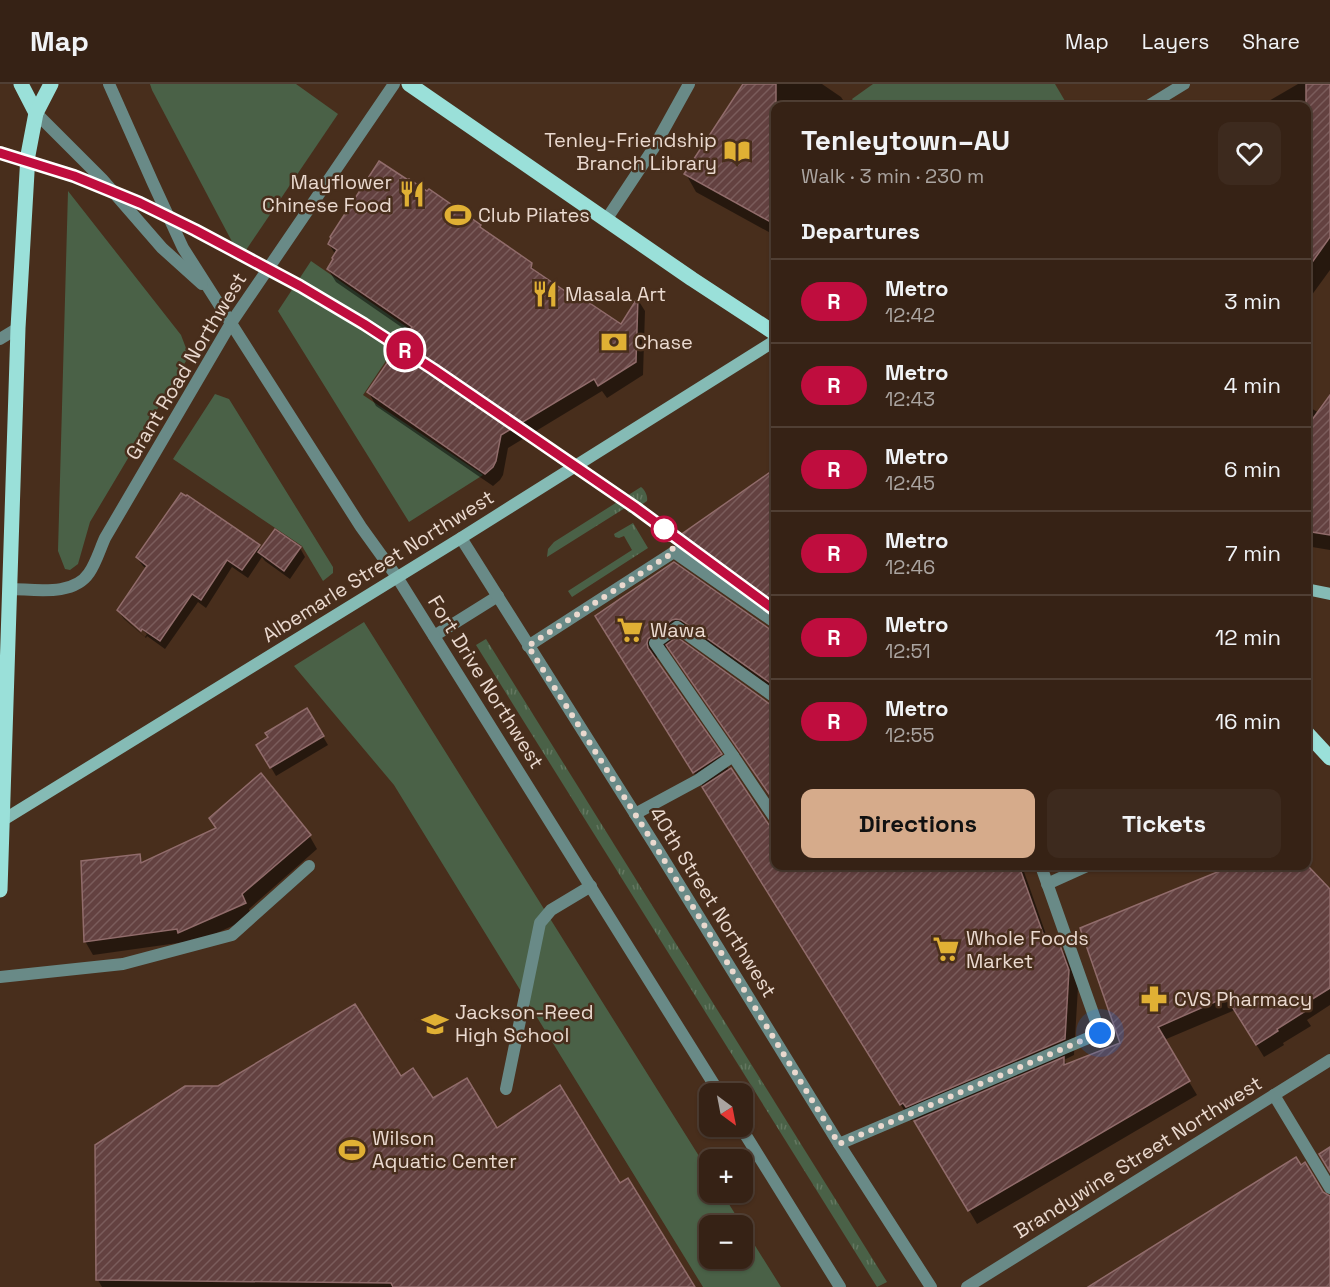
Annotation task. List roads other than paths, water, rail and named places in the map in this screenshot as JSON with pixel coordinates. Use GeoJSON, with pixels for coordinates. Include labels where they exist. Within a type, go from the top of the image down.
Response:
{"type":"FeatureCollection","features":[{"type":"Feature","properties":{"kind":"main road"},"geometry":{"type":"LineString","coordinates":[[21,84],[36,113]]}},
{"type":"Feature","properties":{"kind":"main road"},"geometry":{"type":"LineString","coordinates":[[0,890],[18,328],[28,155],[36,113],[51,84]]}},
{"type":"Feature","properties":{"kind":"main road"},"geometry":{"type":"LineString","coordinates":[[409,84],[771,331]]}},
{"type":"Feature","properties":{"kind":"main road"},"geometry":{"type":"LineString","coordinates":[[1311,739],[1330,758]]}},
{"type":"Feature","properties":{"kind":"street","name":"Fort Drive Northwest"},"geometry":{"type":"LineString","coordinates":[[110,84],[183,248],[361,527],[397,577],[713,1083]]}},
{"type":"Feature","properties":{"kind":"street","name":"Grant Road Northwest"},"geometry":{"type":"LineString","coordinates":[[9,589],[64,589],[74,586],[91,571],[105,538],[231,323],[394,84]]}},
{"type":"Feature","properties":{"kind":"street"},"geometry":{"type":"LineString","coordinates":[[606,220],[653,149],[689,84]]}},
{"type":"Feature","properties":{"kind":"street"},"geometry":{"type":"LineString","coordinates":[[1155,102],[1184,84]]}},
{"type":"Feature","properties":{"kind":"street","name":"Fort Drive Northwest"},"geometry":{"type":"LineString","coordinates":[[36,113],[102,179],[162,248],[213,295]]}},
{"type":"Feature","properties":{"kind":"street"},"geometry":{"type":"LineString","coordinates":[[0,339],[18,328]]}},
{"type":"Feature","properties":{"kind":"street","name":"Albemarle Street Northwest"},"geometry":{"type":"LineString","coordinates":[[1,821],[461,538],[771,343]]}},
{"type":"Feature","properties":{"kind":"street","name":"40th Street Northwest"},"geometry":{"type":"LineString","coordinates":[[461,538],[839,1144],[931,1287]]}},
{"type":"Feature","properties":{"kind":"street"},"geometry":{"type":"LineString","coordinates":[[528,646],[674,552],[771,620]]}},
{"type":"Feature","properties":{"kind":"street"},"geometry":{"type":"LineString","coordinates":[[1311,590],[1330,594]]}},
{"type":"Feature","properties":{"kind":"street"},"geometry":{"type":"LineString","coordinates":[[434,636],[498,596]]}},
{"type":"Feature","properties":{"kind":"street"},"geometry":{"type":"LineString","coordinates":[[771,694],[677,627],[655,643],[771,813]]}},
{"type":"Feature","properties":{"kind":"street"},"geometry":{"type":"LineString","coordinates":[[635,814],[698,780],[733,756]]}},
{"type":"Feature","properties":{"kind":"street"},"geometry":{"type":"LineString","coordinates":[[0,977],[123,964],[232,935],[309,866]]}},
{"type":"Feature","properties":{"kind":"street"},"geometry":{"type":"LineString","coordinates":[[839,1144],[1100,1033],[1042,870]]}},
{"type":"Feature","properties":{"kind":"street"},"geometry":{"type":"LineString","coordinates":[[1047,884],[1078,870]]}},
{"type":"Feature","properties":{"kind":"street"},"geometry":{"type":"LineString","coordinates":[[506,1089],[540,922],[552,910],[591,886]]}},
{"type":"Feature","properties":{"kind":"street","name":"Brandywine Street Northwest"},"geometry":{"type":"LineString","coordinates":[[967,1287],[1330,1060]]}},
{"type":"Feature","properties":{"kind":"street"},"geometry":{"type":"LineString","coordinates":[[1274,1095],[1330,1188]]}},
{"type":"Feature","properties":{"kind":"street"},"geometry":{"type":"LineString","coordinates":[[747,1137],[840,1287]]}},
{"type":"Feature","properties":{"kind":"metro line","name":"R"},"geometry":{"type":"LineString","coordinates":[[0,153],[74,176],[140,203],[300,286],[433,369],[636,508],[771,607]]}},
{"type":"Feature","properties":{"kind":"place","name":"Tenley-Friendship Branch Library"},"geometry":{"type":"Point","coordinates":[737,151]}},
{"type":"Feature","properties":{"kind":"place","name":"Mayflower Chinese Food"},"geometry":{"type":"Point","coordinates":[412,194]}},
{"type":"Feature","properties":{"kind":"place","name":"Club Pilates"},"geometry":{"type":"Point","coordinates":[458,215]}},
{"type":"Feature","properties":{"kind":"place","name":"Masala Art"},"geometry":{"type":"Point","coordinates":[545,294]}},
{"type":"Feature","properties":{"kind":"place","name":"Chase"},"geometry":{"type":"Point","coordinates":[614,342]}},
{"type":"Feature","properties":{"kind":"place","name":"Wawa"},"geometry":{"type":"Point","coordinates":[630,630]}},
{"type":"Feature","properties":{"kind":"place","name":"Whole Foods Market"},"geometry":{"type":"Point","coordinates":[946,949]}},
{"type":"Feature","properties":{"kind":"place","name":"CVS Pharmacy"},"geometry":{"type":"Point","coordinates":[1154,999]}},
{"type":"Feature","properties":{"kind":"place","name":"Jackson-Reed High School"},"geometry":{"type":"Point","coordinates":[435,1024]}},
{"type":"Feature","properties":{"kind":"place","name":"Wilson Aquatic Center"},"geometry":{"type":"Point","coordinates":[352,1150]}}]}
